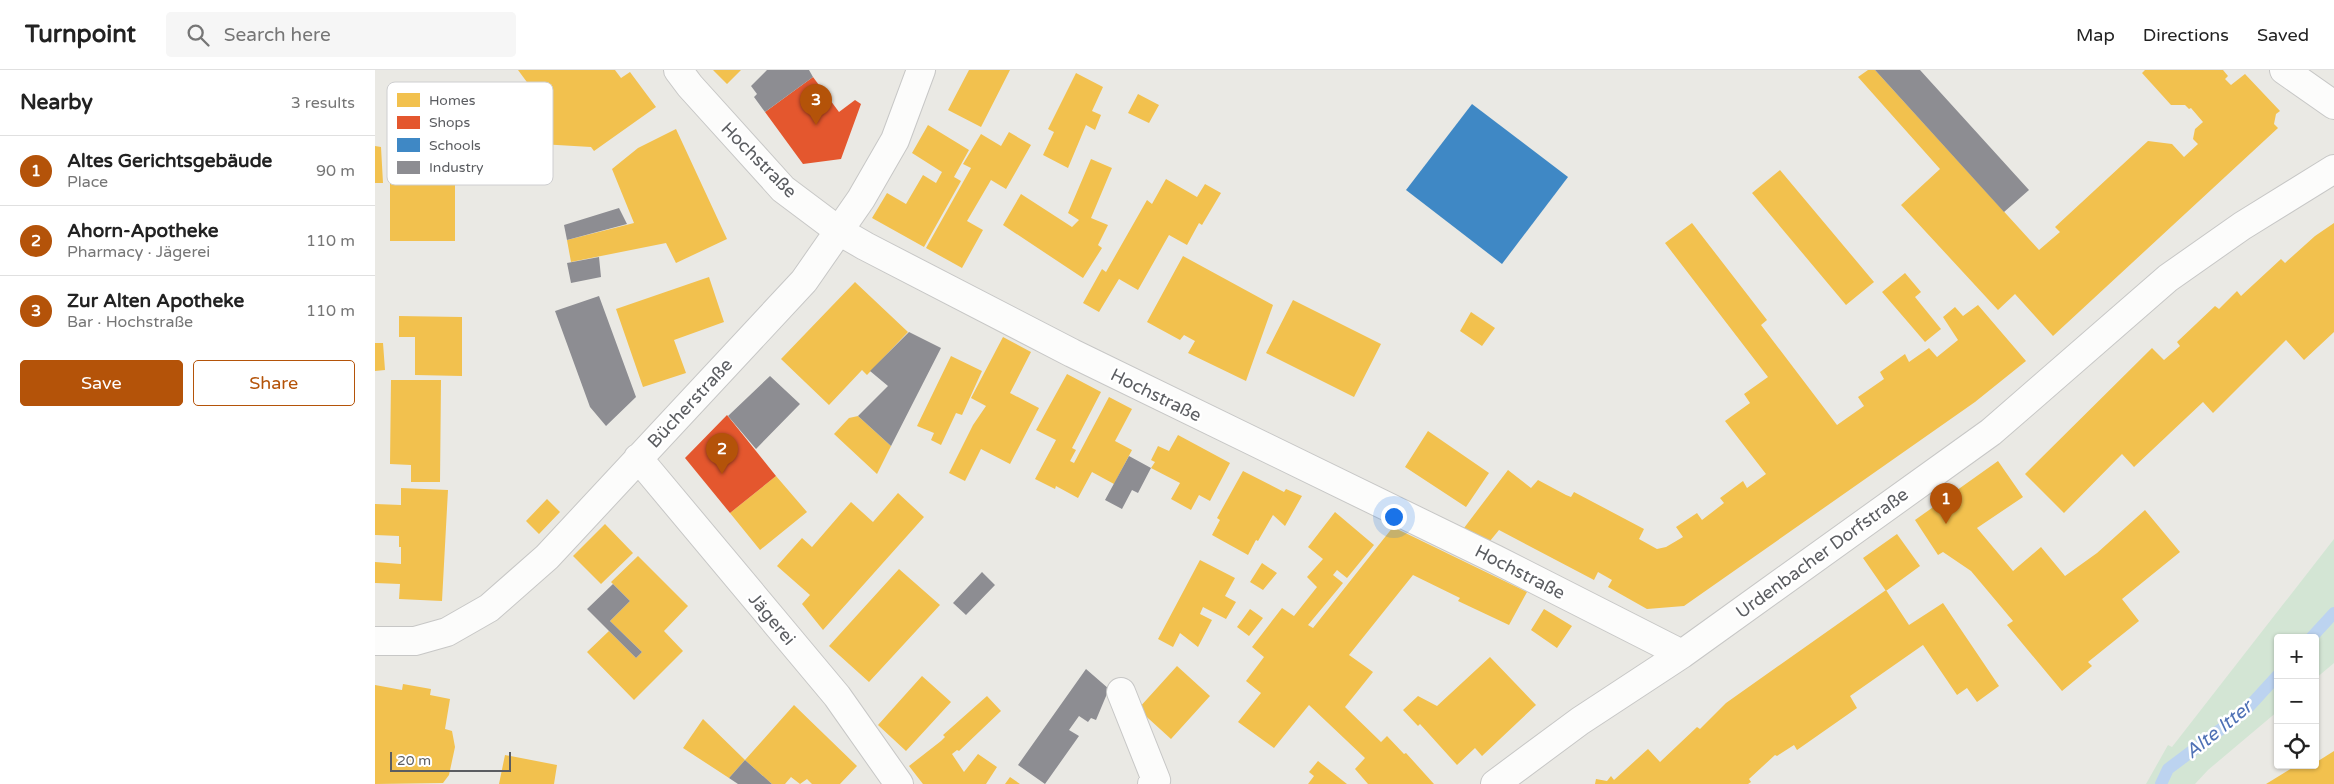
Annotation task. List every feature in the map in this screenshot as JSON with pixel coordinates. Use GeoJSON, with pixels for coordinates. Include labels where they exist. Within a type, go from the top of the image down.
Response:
{"type":"FeatureCollection","features":[{"type":"Feature","properties":{"kind":"street","name":"Hochstraße"},"geometry":{"type":"LineString","coordinates":[[678,70],[690,86],[783,189],[839,231],[1072,354],[1486,555],[1682,654]]}},
{"type":"Feature","properties":{"kind":"street","name":"Bücherstraße"},"geometry":{"type":"LineString","coordinates":[[375,641],[415,641],[447,632],[489,608],[547,557],[804,281],[861,199],[895,140],[921,70]]}},
{"type":"Feature","properties":{"kind":"street"},"geometry":{"type":"LineString","coordinates":[[2284,70],[2334,105]]}},
{"type":"Feature","properties":{"kind":"street","name":"Urdenbacher Dorfstraße"},"geometry":{"type":"LineString","coordinates":[[1495,784],[1580,721],[1682,654],[1991,432],[2168,278],[2242,226],[2334,169]]}},
{"type":"Feature","properties":{"kind":"street","name":"Jägerei"},"geometry":{"type":"LineString","coordinates":[[638,458],[837,696],[899,784]]}},
{"type":"Feature","properties":{"kind":"street"},"geometry":{"type":"LineString","coordinates":[[1121,692],[1156,780],[1152,784]]}},
{"type":"Feature","properties":{"kind":"green space"},"geometry":{"type":"Polygon","coordinates":[[[2334,539],[2334,663],[2319,676],[2319,634],[2274,634],[2274,714],[2208,770],[2195,784],[2146,784],[2168,745],[2172,747],[2334,539]]]}},
{"type":"Feature","properties":{"kind":"building: Homes"},"geometry":{"type":"Polygon","coordinates":[[[518,70],[615,70],[621,78],[630,72],[656,107],[594,151],[591,147],[553,145],[553,82],[527,82],[518,70]]]}},
{"type":"Feature","properties":{"kind":"building: Homes"},"geometry":{"type":"Polygon","coordinates":[[[713,70],[741,70],[727,84],[713,70]]]}},
{"type":"Feature","properties":{"kind":"building: Homes"},"geometry":{"type":"Polygon","coordinates":[[[969,70],[1010,70],[981,127],[948,110],[969,70]]]}},
{"type":"Feature","properties":{"kind":"building: Homes"},"geometry":{"type":"Polygon","coordinates":[[[1868,70],[1875,70],[2039,250],[2060,232],[2055,227],[2148,141],[2172,144],[2184,157],[2198,144],[2193,139],[2195,129],[2203,122],[2191,108],[2189,109],[2185,105],[2171,105],[2142,73],[2145,70],[2223,70],[2228,76],[2225,79],[2231,85],[2245,74],[2280,111],[2276,114],[2274,124],[2278,128],[2053,336],[2015,294],[1998,310],[1901,205],[1940,169],[1858,77],[1868,70]]]}},
{"type":"Feature","properties":{"kind":"building: Homes"},"geometry":{"type":"Polygon","coordinates":[[[1076,73],[1103,87],[1092,111],[1101,115],[1095,130],[1086,125],[1068,168],[1043,155],[1054,132],[1048,129],[1076,73]]]}},
{"type":"Feature","properties":{"kind":"building: Homes"},"geometry":{"type":"Polygon","coordinates":[[[1138,94],[1159,105],[1149,123],[1128,113],[1138,94]]]}},
{"type":"Feature","properties":{"kind":"building: Homes"},"geometry":{"type":"Polygon","coordinates":[[[928,125],[969,150],[954,177],[961,181],[924,247],[872,218],[887,193],[906,204],[923,175],[936,183],[942,172],[912,153],[928,125]]]}},
{"type":"Feature","properties":{"kind":"building: Homes"},"geometry":{"type":"Polygon","coordinates":[[[676,129],[727,239],[676,263],[666,243],[571,262],[567,240],[634,223],[612,169],[638,148],[676,129]]]}},
{"type":"Feature","properties":{"kind":"building: Homes"},"geometry":{"type":"Polygon","coordinates":[[[1009,132],[1031,145],[1006,189],[991,180],[967,221],[983,230],[962,268],[926,248],[971,168],[963,164],[981,134],[1001,146],[1009,132]]]}},
{"type":"Feature","properties":{"kind":"building: Homes"},"geometry":{"type":"Polygon","coordinates":[[[375,146],[381,147],[383,183],[375,183],[375,146]]]}},
{"type":"Feature","properties":{"kind":"building: Homes"},"geometry":{"type":"Polygon","coordinates":[[[1091,159],[1112,168],[1091,218],[1108,225],[1098,245],[1102,248],[1083,278],[1003,225],[1021,194],[1072,227],[1079,220],[1068,213],[1091,159]]]}},
{"type":"Feature","properties":{"kind":"building: Homes"},"geometry":{"type":"Polygon","coordinates":[[[1780,170],[1874,282],[1846,305],[1752,193],[1780,170]]]}},
{"type":"Feature","properties":{"kind":"building: Homes"},"geometry":{"type":"Polygon","coordinates":[[[1166,179],[1197,197],[1205,184],[1221,193],[1202,225],[1199,223],[1187,245],[1169,235],[1138,290],[1119,279],[1099,312],[1083,303],[1102,269],[1106,272],[1147,200],[1152,204],[1166,179]]]}},
{"type":"Feature","properties":{"kind":"building: Homes"},"geometry":{"type":"Polygon","coordinates":[[[390,185],[455,185],[455,241],[390,241],[390,185]]]}},
{"type":"Feature","properties":{"kind":"building: Homes"},"geometry":{"type":"Polygon","coordinates":[[[1692,223],[1767,320],[1761,325],[1837,425],[1864,406],[1858,397],[1884,379],[1880,372],[1905,354],[1909,362],[1929,348],[1937,357],[1958,340],[1943,317],[1955,307],[1963,316],[1978,305],[2026,361],[1975,402],[1684,606],[1647,609],[1608,587],[1612,580],[1598,572],[1594,580],[1499,530],[1490,541],[1464,528],[1508,470],[1531,488],[1538,480],[1571,497],[1574,492],[1644,529],[1639,539],[1657,549],[1666,547],[1683,537],[1676,527],[1697,513],[1702,520],[1724,503],[1720,498],[1743,481],[1747,488],[1766,474],[1725,421],[1750,403],[1744,394],[1768,377],[1665,243],[1692,223]]]}},
{"type":"Feature","properties":{"kind":"building: Homes"},"geometry":{"type":"Polygon","coordinates":[[[2334,223],[2334,332],[2304,360],[2286,340],[2213,413],[2203,402],[2134,467],[2122,454],[2064,513],[2025,474],[2152,348],[2164,360],[2180,346],[2177,342],[2215,306],[2219,309],[2237,291],[2241,296],[2281,259],[2285,263],[2315,236],[2334,223]]]}},
{"type":"Feature","properties":{"kind":"building: Homes"},"geometry":{"type":"Polygon","coordinates":[[[1183,256],[1273,305],[1246,381],[1188,353],[1195,341],[1184,335],[1180,340],[1147,322],[1183,256]]]}},
{"type":"Feature","properties":{"kind":"building: Homes"},"geometry":{"type":"Polygon","coordinates":[[[1905,273],[1921,292],[1915,297],[1941,329],[1925,342],[1882,292],[1905,273]]]}},
{"type":"Feature","properties":{"kind":"building: Homes"},"geometry":{"type":"Polygon","coordinates":[[[709,277],[724,322],[674,340],[686,373],[643,387],[616,309],[709,277]]]}},
{"type":"Feature","properties":{"kind":"building: Homes"},"geometry":{"type":"Polygon","coordinates":[[[855,282],[908,332],[867,375],[862,370],[829,405],[781,359],[855,282]]]}},
{"type":"Feature","properties":{"kind":"building: Homes"},"geometry":{"type":"Polygon","coordinates":[[[1293,300],[1381,344],[1354,397],[1266,353],[1293,300]]]}},
{"type":"Feature","properties":{"kind":"building: Homes"},"geometry":{"type":"Polygon","coordinates":[[[1471,312],[1495,328],[1482,346],[1460,331],[1471,312]]]}},
{"type":"Feature","properties":{"kind":"building: Homes"},"geometry":{"type":"Polygon","coordinates":[[[399,316],[462,317],[462,376],[415,375],[415,337],[399,337],[399,316]]]}},
{"type":"Feature","properties":{"kind":"building: Homes"},"geometry":{"type":"Polygon","coordinates":[[[1003,337],[1031,352],[1010,393],[1039,408],[1010,464],[981,449],[965,481],[949,473],[973,425],[986,406],[971,398],[1003,337]]]}},
{"type":"Feature","properties":{"kind":"building: Homes"},"geometry":{"type":"Polygon","coordinates":[[[375,343],[383,343],[385,370],[375,371],[375,343]]]}},
{"type":"Feature","properties":{"kind":"building: Homes"},"geometry":{"type":"Polygon","coordinates":[[[951,356],[982,371],[962,415],[956,413],[941,445],[931,440],[934,433],[917,426],[951,356]]]}},
{"type":"Feature","properties":{"kind":"building: Homes"},"geometry":{"type":"Polygon","coordinates":[[[1067,374],[1101,392],[1072,448],[1076,450],[1070,461],[1074,463],[1109,397],[1132,409],[1115,441],[1132,450],[1114,484],[1092,472],[1078,498],[1056,486],[1055,489],[1035,479],[1056,440],[1036,430],[1067,374]]]}},
{"type":"Feature","properties":{"kind":"building: Homes"},"geometry":{"type":"Polygon","coordinates":[[[391,380],[441,380],[440,482],[411,482],[411,465],[390,464],[391,380]]]}},
{"type":"Feature","properties":{"kind":"building: Homes"},"geometry":{"type":"Polygon","coordinates":[[[858,416],[891,446],[877,474],[834,434],[849,418],[858,416]]]}},
{"type":"Feature","properties":{"kind":"building: Homes"},"geometry":{"type":"Polygon","coordinates":[[[1428,431],[1489,473],[1466,507],[1405,467],[1428,431]]]}},
{"type":"Feature","properties":{"kind":"building: Homes"},"geometry":{"type":"Polygon","coordinates":[[[1178,435],[1230,463],[1210,501],[1199,495],[1191,510],[1171,499],[1180,483],[1151,468],[1155,462],[1151,460],[1158,446],[1169,451],[1178,435]]]}},
{"type":"Feature","properties":{"kind":"building: Homes"},"geometry":{"type":"Polygon","coordinates":[[[1998,461],[2023,497],[1977,528],[2013,571],[2041,547],[2065,576],[2097,553],[2145,510],[2180,552],[2122,599],[2139,621],[2088,662],[2092,666],[2062,691],[2007,625],[2013,621],[1971,571],[1943,552],[1938,555],[1915,520],[1998,461]]]}},
{"type":"Feature","properties":{"kind":"building: Homes"},"geometry":{"type":"Polygon","coordinates":[[[1243,471],[1284,492],[1286,489],[1302,496],[1285,526],[1273,515],[1248,555],[1212,535],[1220,520],[1217,518],[1243,471]]]}},
{"type":"Feature","properties":{"kind":"building: Homes"},"geometry":{"type":"Polygon","coordinates":[[[776,476],[807,512],[760,550],[730,513],[776,476]]]}},
{"type":"Feature","properties":{"kind":"building: Homes"},"geometry":{"type":"Polygon","coordinates":[[[401,488],[448,490],[442,601],[399,599],[400,584],[375,583],[375,562],[401,564],[401,547],[399,547],[399,536],[375,535],[375,504],[401,505],[401,488]]]}},
{"type":"Feature","properties":{"kind":"building: Homes"},"geometry":{"type":"Polygon","coordinates":[[[898,493],[924,517],[823,630],[802,604],[810,595],[777,566],[802,538],[812,547],[851,502],[873,522],[898,493]]]}},
{"type":"Feature","properties":{"kind":"building: Homes"},"geometry":{"type":"Polygon","coordinates":[[[547,499],[560,512],[539,534],[526,521],[547,499]]]}},
{"type":"Feature","properties":{"kind":"building: Homes"},"geometry":{"type":"Polygon","coordinates":[[[1335,512],[1374,545],[1347,578],[1337,570],[1333,575],[1343,583],[1308,625],[1313,628],[1393,527],[1527,592],[1509,625],[1458,601],[1460,598],[1413,575],[1349,655],[1373,672],[1345,707],[1381,742],[1387,736],[1404,754],[1406,753],[1434,784],[1368,784],[1355,769],[1365,758],[1309,705],[1274,748],[1238,722],[1261,693],[1246,681],[1264,657],[1252,647],[1282,608],[1294,616],[1317,587],[1307,577],[1323,559],[1308,547],[1335,512]]]}},
{"type":"Feature","properties":{"kind":"building: Homes"},"geometry":{"type":"Polygon","coordinates":[[[605,524],[633,553],[601,584],[573,556],[605,524]]]}},
{"type":"Feature","properties":{"kind":"building: Homes"},"geometry":{"type":"Polygon","coordinates":[[[1897,534],[1920,566],[1886,591],[1863,558],[1897,534]]]}},
{"type":"Feature","properties":{"kind":"building: Homes"},"geometry":{"type":"Polygon","coordinates":[[[638,556],[688,606],[664,631],[683,651],[634,700],[587,652],[609,631],[636,658],[642,652],[610,621],[630,601],[611,582],[638,556]]]}},
{"type":"Feature","properties":{"kind":"building: Homes"},"geometry":{"type":"Polygon","coordinates":[[[1200,560],[1235,578],[1225,596],[1236,602],[1226,619],[1203,607],[1200,614],[1212,620],[1198,647],[1180,633],[1173,647],[1158,639],[1200,560]]]}},
{"type":"Feature","properties":{"kind":"building: Homes"},"geometry":{"type":"Polygon","coordinates":[[[1262,563],[1277,573],[1263,590],[1250,582],[1262,563]]]}},
{"type":"Feature","properties":{"kind":"building: Homes"},"geometry":{"type":"Polygon","coordinates":[[[899,569],[940,605],[869,682],[829,646],[899,569]]]}},
{"type":"Feature","properties":{"kind":"building: Homes"},"geometry":{"type":"Polygon","coordinates":[[[1886,590],[1909,625],[1943,603],[1999,686],[1977,702],[1967,688],[1957,695],[1923,645],[1850,696],[1857,708],[1797,750],[1794,745],[1777,756],[1775,755],[1749,779],[1751,782],[1748,784],[1595,784],[1596,779],[1607,781],[1611,776],[1614,780],[1648,749],[1660,762],[1697,727],[1700,729],[1726,703],[1886,590]]]}},
{"type":"Feature","properties":{"kind":"building: Homes"},"geometry":{"type":"Polygon","coordinates":[[[1250,609],[1263,618],[1249,636],[1237,627],[1250,609]]]}},
{"type":"Feature","properties":{"kind":"building: Homes"},"geometry":{"type":"Polygon","coordinates":[[[1544,609],[1572,626],[1557,648],[1531,630],[1544,609]]]}},
{"type":"Feature","properties":{"kind":"building: Homes"},"geometry":{"type":"Polygon","coordinates":[[[1490,657],[1536,705],[1482,756],[1475,748],[1457,765],[1420,724],[1418,726],[1403,710],[1418,696],[1437,706],[1490,657]]]}},
{"type":"Feature","properties":{"kind":"building: Homes"},"geometry":{"type":"Polygon","coordinates":[[[1177,666],[1210,696],[1171,739],[1138,709],[1177,666]]]}},
{"type":"Feature","properties":{"kind":"building: Homes"},"geometry":{"type":"Polygon","coordinates":[[[922,676],[951,702],[906,751],[878,725],[922,676]]]}},
{"type":"Feature","properties":{"kind":"building: Homes"},"geometry":{"type":"Polygon","coordinates":[[[403,684],[431,689],[430,695],[450,699],[445,729],[452,731],[455,747],[449,775],[443,783],[375,784],[375,685],[402,690],[403,684]]]}},
{"type":"Feature","properties":{"kind":"building: Homes"},"geometry":{"type":"Polygon","coordinates":[[[987,696],[1001,711],[959,751],[957,750],[952,754],[964,772],[978,754],[997,767],[986,784],[923,784],[909,766],[941,741],[945,737],[943,735],[987,696]]]}},
{"type":"Feature","properties":{"kind":"building: Homes"},"geometry":{"type":"Polygon","coordinates":[[[794,705],[857,766],[840,784],[812,784],[807,779],[800,784],[791,777],[785,784],[772,784],[745,760],[794,705]]]}},
{"type":"Feature","properties":{"kind":"building: Homes"},"geometry":{"type":"Polygon","coordinates":[[[703,719],[745,760],[729,778],[683,748],[703,719]]]}},
{"type":"Feature","properties":{"kind":"building: Homes"},"geometry":{"type":"Polygon","coordinates":[[[2334,751],[2334,784],[2266,784],[2290,769],[2319,769],[2319,760],[2334,751]]]}},
{"type":"Feature","properties":{"kind":"building: Homes"},"geometry":{"type":"Polygon","coordinates":[[[505,755],[557,765],[554,784],[499,784],[505,755]]]}},
{"type":"Feature","properties":{"kind":"building: Homes"},"geometry":{"type":"Polygon","coordinates":[[[1318,761],[1347,784],[1308,784],[1314,776],[1309,772],[1318,761]]]}},
{"type":"Feature","properties":{"kind":"building: Homes"},"geometry":{"type":"Polygon","coordinates":[[[1010,777],[1020,784],[1005,784],[1010,777]]]}},
{"type":"Feature","properties":{"kind":"building: Shops"},"geometry":{"type":"Polygon","coordinates":[[[813,77],[839,112],[855,100],[861,104],[841,159],[803,164],[765,112],[813,77]]]}},
{"type":"Feature","properties":{"kind":"building: Shops"},"geometry":{"type":"Polygon","coordinates":[[[727,415],[776,476],[730,513],[685,458],[727,415]]]}},
{"type":"Feature","properties":{"kind":"building: Schools"},"geometry":{"type":"Polygon","coordinates":[[[1472,104],[1568,177],[1502,264],[1406,190],[1472,104]]]}},
{"type":"Feature","properties":{"kind":"building: Industry"},"geometry":{"type":"Polygon","coordinates":[[[767,70],[809,70],[813,77],[765,112],[754,97],[757,94],[751,86],[767,70]]]}},
{"type":"Feature","properties":{"kind":"building: Industry"},"geometry":{"type":"Polygon","coordinates":[[[1875,70],[1920,70],[2029,190],[2004,212],[1875,70]]]}},
{"type":"Feature","properties":{"kind":"building: Industry"},"geometry":{"type":"Polygon","coordinates":[[[619,208],[627,224],[567,240],[564,225],[619,208]]]}},
{"type":"Feature","properties":{"kind":"building: Industry"},"geometry":{"type":"Polygon","coordinates":[[[599,257],[601,277],[571,283],[567,263],[599,257]]]}},
{"type":"Feature","properties":{"kind":"building: Industry"},"geometry":{"type":"Polygon","coordinates":[[[599,296],[636,397],[606,426],[590,407],[555,311],[599,296]]]}},
{"type":"Feature","properties":{"kind":"building: Industry"},"geometry":{"type":"Polygon","coordinates":[[[909,332],[941,348],[891,446],[858,416],[888,386],[870,371],[909,332]]]}},
{"type":"Feature","properties":{"kind":"building: Industry"},"geometry":{"type":"Polygon","coordinates":[[[770,376],[800,404],[756,449],[728,416],[770,376]]]}},
{"type":"Feature","properties":{"kind":"building: Industry"},"geometry":{"type":"Polygon","coordinates":[[[1129,456],[1151,468],[1138,493],[1132,490],[1122,509],[1105,500],[1129,456]]]}},
{"type":"Feature","properties":{"kind":"building: Industry"},"geometry":{"type":"Polygon","coordinates":[[[982,572],[995,585],[966,615],[953,603],[982,572]]]}},
{"type":"Feature","properties":{"kind":"building: Industry"},"geometry":{"type":"Polygon","coordinates":[[[613,584],[630,601],[610,621],[642,652],[636,658],[587,609],[613,584]]]}},
{"type":"Feature","properties":{"kind":"building: Industry"},"geometry":{"type":"Polygon","coordinates":[[[1086,669],[1109,689],[1096,720],[1091,718],[1088,722],[1079,716],[1069,730],[1079,736],[1045,784],[1018,765],[1086,669]]]}},
{"type":"Feature","properties":{"kind":"building: Industry"},"geometry":{"type":"Polygon","coordinates":[[[745,760],[772,784],[738,784],[729,778],[745,760]]]}},
{"type":"Feature","properties":{"kind":"waterway","name":"Alte Itter"},"geometry":{"type":"LineString","coordinates":[[2315,634],[2334,613]]}},
{"type":"Feature","properties":{"kind":"waterway","name":"Alte Itter"},"geometry":{"type":"LineString","coordinates":[[2161,784],[2168,769],[2245,711],[2274,679]]}},
{"type":"Feature","properties":{"kind":"place","name":"Zur Alten Apotheke"},"geometry":{"type":"Point","coordinates":[816,125]}},
{"type":"Feature","properties":{"kind":"place","name":"Ahorn-Apotheke"},"geometry":{"type":"Point","coordinates":[722,474]}},
{"type":"Feature","properties":{"kind":"place","name":"Altes Gerichtsgebäude"},"geometry":{"type":"Point","coordinates":[1946,524]}}]}
